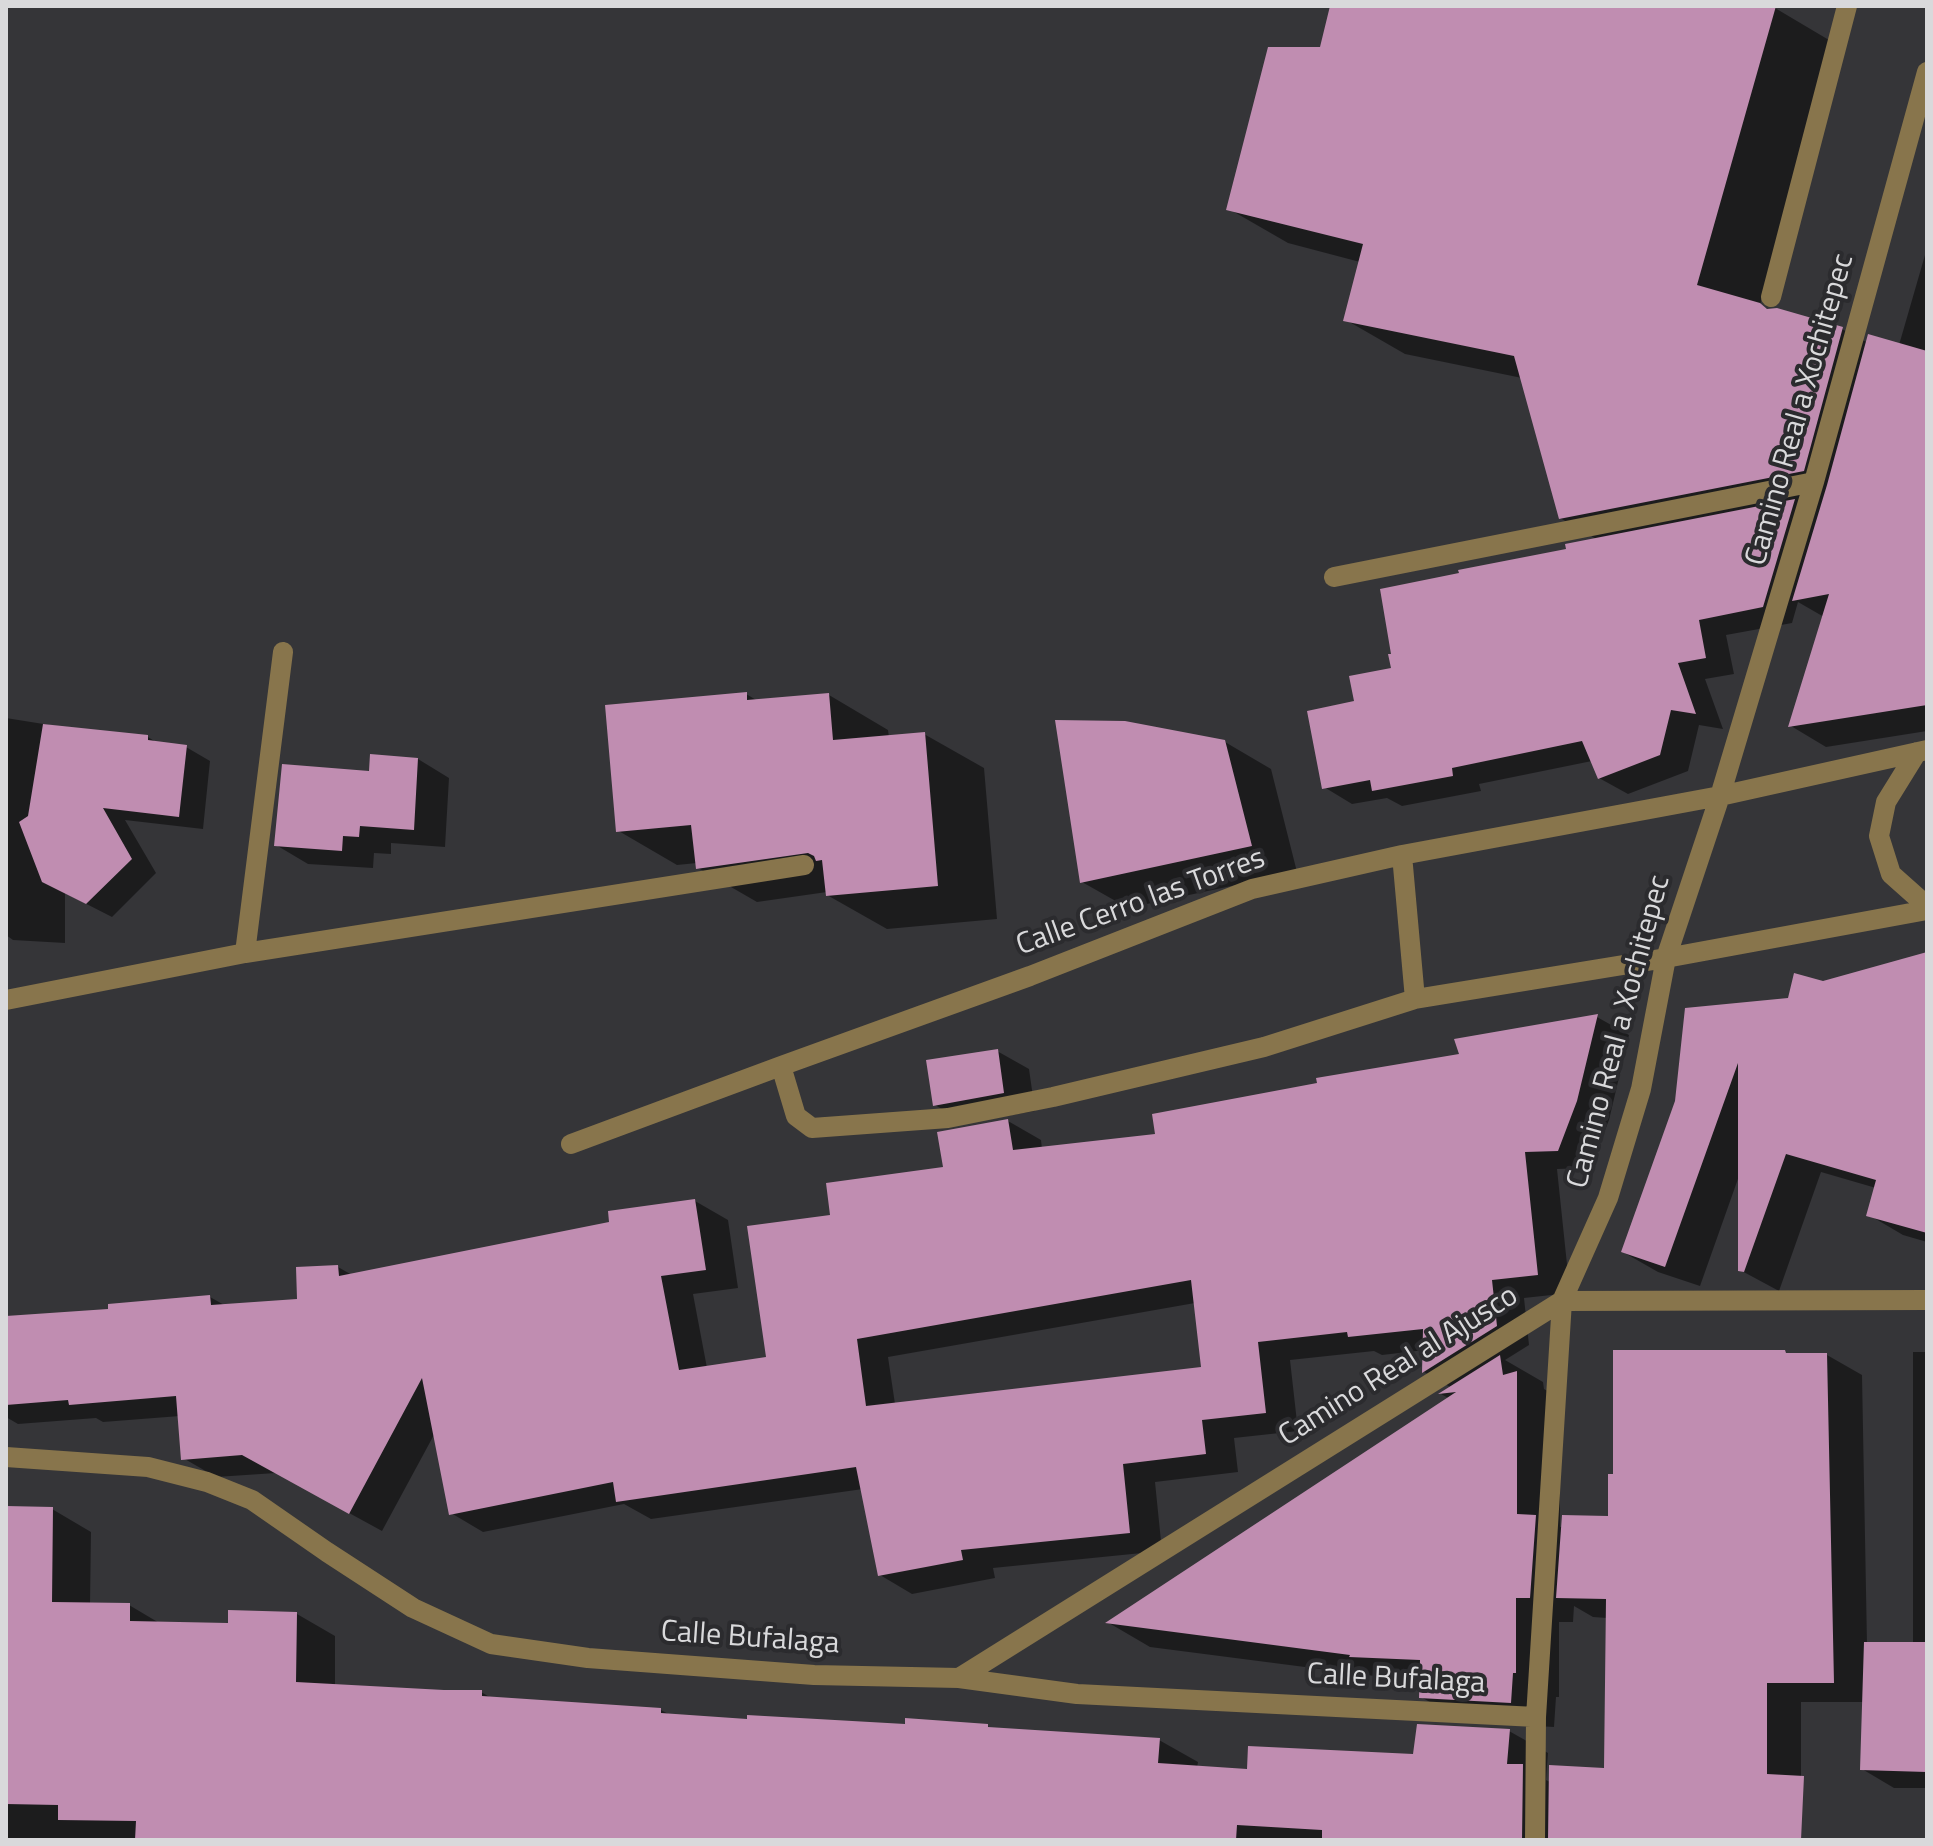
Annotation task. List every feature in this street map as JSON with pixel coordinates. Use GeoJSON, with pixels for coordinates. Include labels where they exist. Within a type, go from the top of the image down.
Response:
{"type":"FeatureCollection","features":[{"type":"Feature","properties":{"kind":"street"},"geometry":{"type":"LineString","coordinates":[[1771,297],[1847,6]]}},
{"type":"Feature","properties":{"kind":"street","name":"Camino Real a Xochitepec"},"geometry":{"type":"LineString","coordinates":[[1535,1840],[1536,1717],[1562,1301],[1608,1198],[1641,1089],[1666,958],[1720,796],[1814,482],[1927,72]]}},
{"type":"Feature","properties":{"kind":"street"},"geometry":{"type":"LineString","coordinates":[[1334,577],[1814,482]]}},
{"type":"Feature","properties":{"kind":"street"},"geometry":{"type":"LineString","coordinates":[[245,953],[283,652]]}},
{"type":"Feature","properties":{"kind":"street"},"geometry":{"type":"LineString","coordinates":[[1922,751],[1886,802],[1879,836],[1891,874],[1927,908]]}},
{"type":"Feature","properties":{"kind":"street","name":"Calle Cerro las Torres"},"geometry":{"type":"LineString","coordinates":[[571,1144],[1030,976],[1252,889],[1402,855],[1720,796],[1922,751]]}},
{"type":"Feature","properties":{"kind":"street"},"geometry":{"type":"LineString","coordinates":[[1402,855],[1415,999]]}},
{"type":"Feature","properties":{"kind":"street"},"geometry":{"type":"LineString","coordinates":[[6,1000],[245,953],[804,865]]}},
{"type":"Feature","properties":{"kind":"street"},"geometry":{"type":"LineString","coordinates":[[781,1066],[796,1116],[812,1128],[948,1118],[1053,1097],[1264,1047],[1415,999],[1666,958],[1927,908]]}},
{"type":"Feature","properties":{"kind":"street","name":"Camino Real al Ajusco"},"geometry":{"type":"LineString","coordinates":[[959,1678],[1562,1301],[1927,1300]]}},
{"type":"Feature","properties":{"kind":"street","name":"Calle Bufalaga"},"geometry":{"type":"LineString","coordinates":[[6,1457],[148,1467],[207,1482],[252,1500],[413,1608],[491,1644],[588,1658],[784,1673],[959,1678],[1077,1694],[1536,1717]]}},
{"type":"Feature","properties":{"kind":"building"},"geometry":{"type":"Polygon","coordinates":[[[1330,6],[1776,6],[1697,285],[1760,303],[1767,309],[1777,308],[1843,327],[1804,471],[1559,519],[1514,356],[1343,321],[1363,244],[1226,210],[1268,47],[1320,47],[1330,6]]]}},
{"type":"Feature","properties":{"kind":"building"},"geometry":{"type":"Polygon","coordinates":[[[1868,334],[1927,351],[1927,705],[1788,727],[1829,594],[1792,601],[1868,334]]]}},
{"type":"Feature","properties":{"kind":"building"},"geometry":{"type":"Polygon","coordinates":[[[1795,499],[1763,607],[1699,620],[1706,658],[1678,663],[1696,714],[1671,710],[1660,755],[1598,779],[1582,741],[1452,768],[1453,776],[1372,791],[1370,780],[1322,789],[1307,711],[1354,701],[1349,676],[1391,668],[1380,589],[1566,549],[1565,544],[1795,499]]]}},
{"type":"Feature","properties":{"kind":"building"},"geometry":{"type":"Polygon","coordinates":[[[747,692],[747,700],[829,693],[833,740],[925,732],[938,886],[826,896],[822,860],[816,861],[808,853],[696,869],[691,825],[616,832],[605,705],[747,692]]]}},
{"type":"Feature","properties":{"kind":"building"},"geometry":{"type":"Polygon","coordinates":[[[1055,720],[1125,721],[1225,740],[1252,846],[1080,883],[1055,720]]]}},
{"type":"Feature","properties":{"kind":"building"},"geometry":{"type":"Polygon","coordinates":[[[43,724],[148,735],[148,740],[187,745],[179,817],[103,808],[132,859],[86,904],[42,882],[19,822],[28,816],[43,724]]]}},
{"type":"Feature","properties":{"kind":"building"},"geometry":{"type":"Polygon","coordinates":[[[370,754],[418,758],[414,830],[360,826],[359,837],[343,836],[342,851],[274,846],[282,764],[369,771],[370,754]]]}},
{"type":"Feature","properties":{"kind":"building"},"geometry":{"type":"Polygon","coordinates":[[[1927,952],[1927,1233],[1866,1216],[1876,1180],[1786,1154],[1744,1272],[1738,1271],[1738,1063],[1665,1267],[1621,1252],[1675,1101],[1685,1008],[1788,998],[1794,973],[1823,981],[1927,952]]]}},
{"type":"Feature","properties":{"kind":"building"},"geometry":{"type":"Polygon","coordinates":[[[1598,1014],[1577,1101],[1558,1151],[1525,1152],[1538,1275],[1492,1280],[1497,1326],[1422,1373],[1423,1329],[1348,1337],[1347,1332],[1258,1342],[1266,1413],[1202,1420],[1206,1454],[1123,1464],[1130,1533],[961,1550],[963,1560],[878,1576],[856,1467],[616,1502],[613,1482],[449,1515],[422,1378],[349,1514],[242,1455],[181,1460],[176,1396],[69,1405],[68,1400],[6,1405],[6,1316],[108,1309],[108,1304],[210,1295],[211,1305],[297,1299],[296,1267],[338,1265],[339,1276],[609,1222],[608,1211],[695,1199],[706,1270],[661,1276],[679,1370],[766,1357],[747,1226],[830,1215],[826,1183],[943,1167],[937,1132],[1008,1119],[1013,1150],[1155,1134],[1152,1114],[1317,1083],[1316,1078],[1459,1054],[1454,1039],[1598,1014]],[[1191,1280],[857,1339],[866,1406],[1201,1367],[1191,1280]]]}},
{"type":"Feature","properties":{"kind":"building"},"geometry":{"type":"Polygon","coordinates":[[[998,1049],[1004,1093],[933,1106],[926,1060],[998,1049]]]}},
{"type":"Feature","properties":{"kind":"building"},"geometry":{"type":"Polygon","coordinates":[[[1613,1350],[1785,1350],[1786,1353],[1827,1353],[1834,1683],[1767,1683],[1767,1774],[1804,1776],[1801,1840],[1548,1840],[1549,1765],[1604,1768],[1606,1599],[1556,1598],[1562,1515],[1608,1516],[1608,1474],[1613,1474],[1613,1350]]]}},
{"type":"Feature","properties":{"kind":"building"},"geometry":{"type":"Polygon","coordinates":[[[1500,1355],[1503,1375],[1517,1371],[1517,1514],[1536,1515],[1530,1598],[1516,1598],[1516,1673],[1513,1673],[1511,1703],[1419,1698],[1420,1660],[1349,1657],[1105,1623],[1456,1392],[1438,1394],[1500,1355]]]}},
{"type":"Feature","properties":{"kind":"building"},"geometry":{"type":"Polygon","coordinates":[[[6,1506],[53,1507],[52,1602],[130,1603],[130,1621],[228,1623],[228,1610],[297,1612],[296,1682],[482,1690],[482,1696],[661,1708],[661,1713],[747,1719],[747,1715],[905,1724],[905,1718],[988,1724],[988,1727],[1160,1738],[1158,1763],[1247,1769],[1248,1746],[1413,1754],[1417,1724],[1510,1729],[1507,1764],[1523,1764],[1522,1840],[1322,1840],[1322,1830],[1237,1825],[1236,1840],[135,1840],[136,1821],[58,1820],[58,1805],[6,1804],[6,1506]]]}},
{"type":"Feature","properties":{"kind":"building"},"geometry":{"type":"Polygon","coordinates":[[[1864,1642],[1927,1642],[1927,1772],[1860,1770],[1864,1642]]]}}]}
